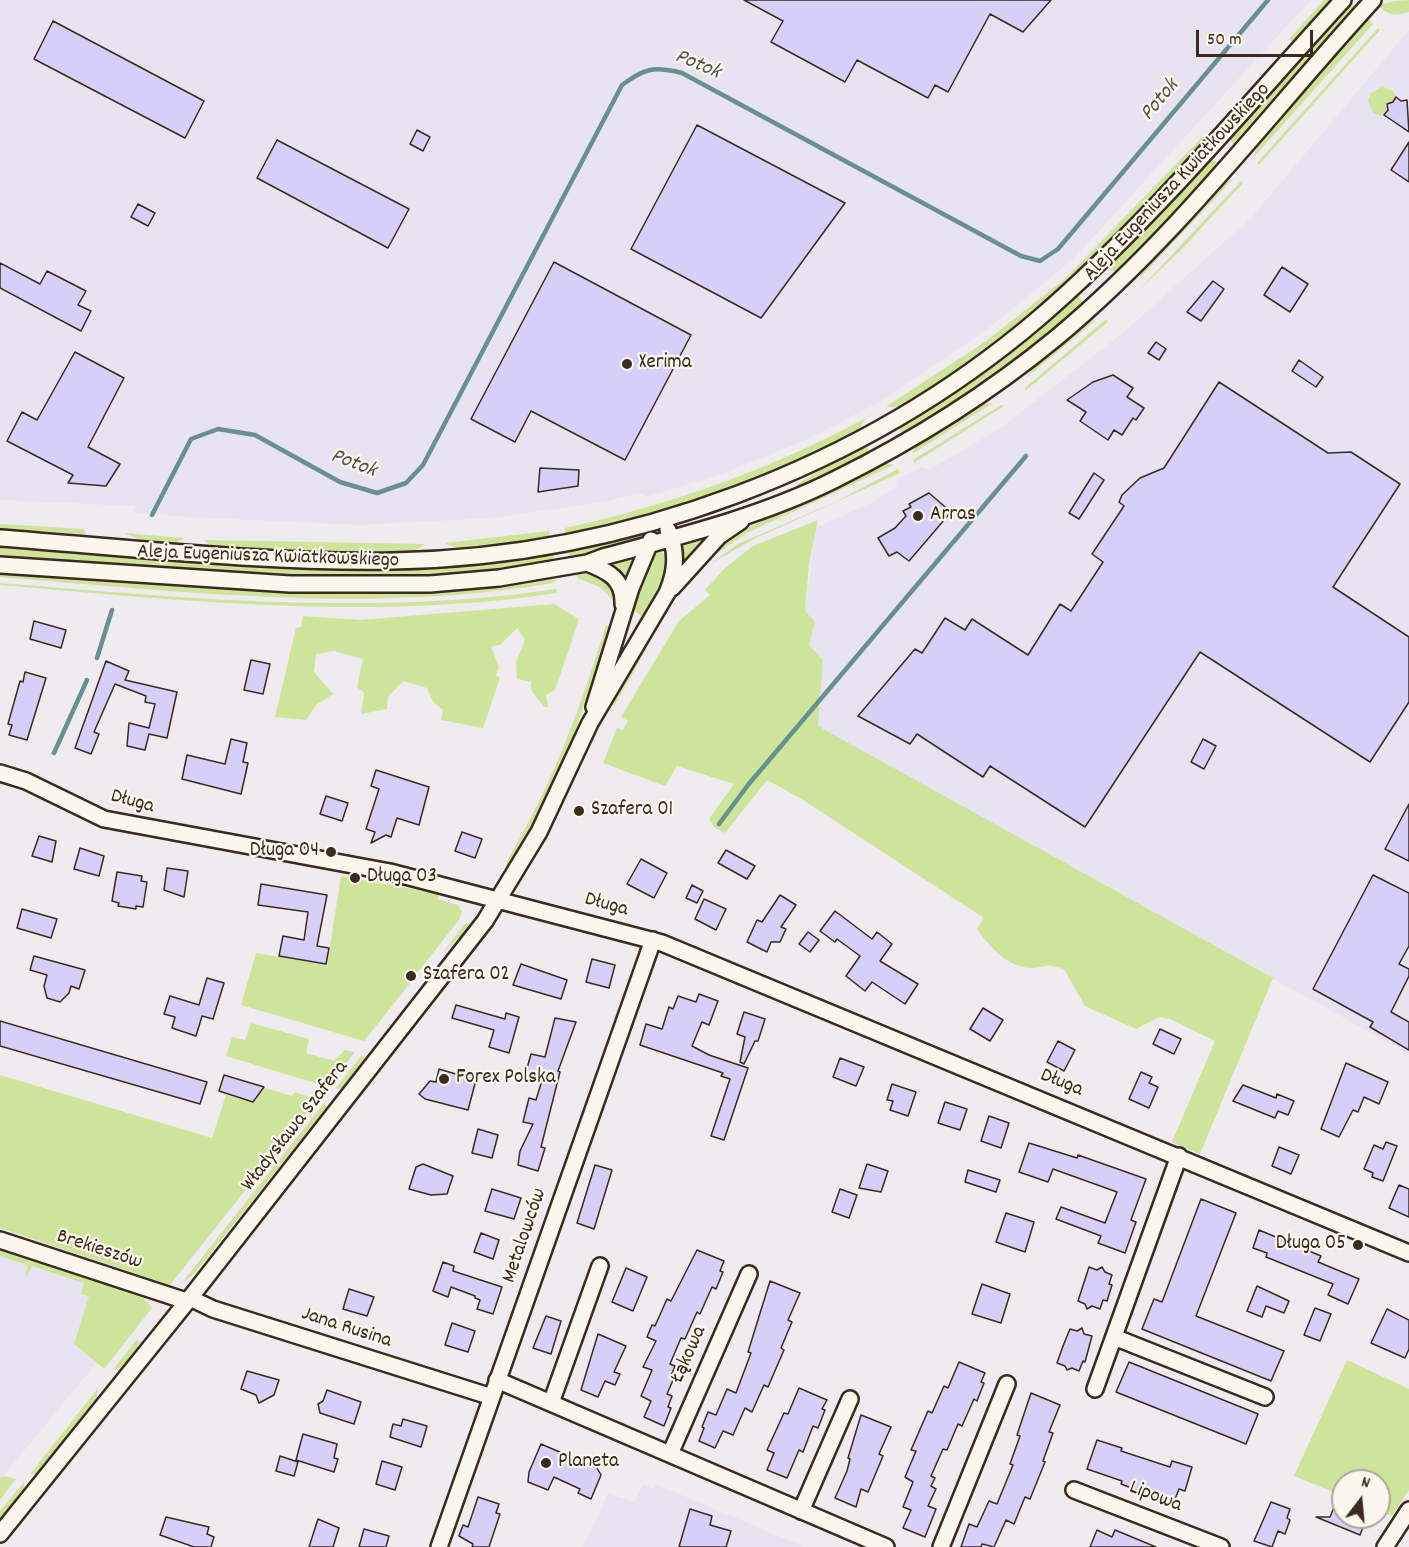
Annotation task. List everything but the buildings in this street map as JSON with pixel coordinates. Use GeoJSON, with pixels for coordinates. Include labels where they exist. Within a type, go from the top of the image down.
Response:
{"type":"FeatureCollection","features":[{"type":"Feature","properties":{"kind":"street","name":"Aleja Eugeniusza Kwiatkowskiego"},"geometry":{"type":"LineString","coordinates":[[0,538],[291,560],[396,561],[494,553],[560,544],[663,519],[750,489],[817,460],[883,426],[942,390],[1036,320],[1090,272],[1214,144],[1343,0]]}},
{"type":"Feature","properties":{"kind":"street","name":"Aleja Eugeniusza Kwiatkowskiego"},"geometry":{"type":"LineString","coordinates":[[0,565],[290,584],[430,584],[499,578],[587,563],[748,516],[832,481],[896,448],[992,387],[1056,338],[1107,291],[1234,160],[1373,0]]}},
{"type":"Feature","properties":{"kind":"street"},"geometry":{"type":"LineString","coordinates":[[1214,144],[1234,160]]}},
{"type":"Feature","properties":{"kind":"street"},"geometry":{"type":"LineString","coordinates":[[1090,272],[1107,291]]}},
{"type":"Feature","properties":{"kind":"street"},"geometry":{"type":"LineString","coordinates":[[883,426],[896,448]]}},
{"type":"Feature","properties":{"kind":"street","name":"Władysława Szafera"},"geometry":{"type":"LineString","coordinates":[[667,593],[719,536],[748,516]]}},
{"type":"Feature","properties":{"kind":"street","name":"Władysława Szafera"},"geometry":{"type":"LineString","coordinates":[[0,1534],[188,1300],[500,900],[554,804],[590,723],[667,593],[675,572],[672,538],[663,519]]}},
{"type":"Feature","properties":{"kind":"street","name":"Władysława Szafera"},"geometry":{"type":"LineString","coordinates":[[590,723],[598,688],[621,619],[648,545],[663,519]]}},
{"type":"Feature","properties":{"kind":"street","name":"Władysława Szafera"},"geometry":{"type":"LineString","coordinates":[[587,563],[614,576],[622,587],[621,619]]}},
{"type":"Feature","properties":{"kind":"street","name":"Długa"},"geometry":{"type":"LineString","coordinates":[[0,773],[26,781],[104,819],[157,831],[352,863],[653,940],[1409,1253]]}},
{"type":"Feature","properties":{"kind":"street","name":"Metalowców"},"geometry":{"type":"LineString","coordinates":[[439,1547],[653,940]]}},
{"type":"Feature","properties":{"kind":"street"},"geometry":{"type":"LineString","coordinates":[[1095,1389],[1179,1156]]}},
{"type":"Feature","properties":{"kind":"street","name":"Brekieszów"},"geometry":{"type":"LineString","coordinates":[[0,1240],[188,1300]]}},
{"type":"Feature","properties":{"kind":"street"},"geometry":{"type":"LineString","coordinates":[[551,1403],[600,1266]]}},
{"type":"Feature","properties":{"kind":"street","name":"Łąkowa"},"geometry":{"type":"LineString","coordinates":[[670,1454],[749,1274]]}},
{"type":"Feature","properties":{"kind":"street","name":"Jana Rusina"},"geometry":{"type":"LineString","coordinates":[[188,1300],[492,1397]]}},
{"type":"Feature","properties":{"kind":"street"},"geometry":{"type":"LineString","coordinates":[[1114,1337],[1265,1397]]}},
{"type":"Feature","properties":{"kind":"street"},"geometry":{"type":"LineString","coordinates":[[498,1380],[886,1547]]}},
{"type":"Feature","properties":{"kind":"street"},"geometry":{"type":"LineString","coordinates":[[941,1547],[1007,1384]]}},
{"type":"Feature","properties":{"kind":"street"},"geometry":{"type":"LineString","coordinates":[[801,1511],[850,1399]]}},
{"type":"Feature","properties":{"kind":"street","name":"Lipowa"},"geometry":{"type":"LineString","coordinates":[[1074,1490],[1221,1547]]}},
{"type":"Feature","properties":{"kind":"street"},"geometry":{"type":"LineString","coordinates":[[1384,1547],[1409,1510]]}},
{"type":"Feature","properties":{"kind":"shaded area"},"geometry":{"type":"Polygon","coordinates":[[[0,0],[1311,0],[1072,260],[990,327],[885,399],[806,440],[724,473],[647,497],[639,493],[603,502],[491,518],[359,525],[187,517],[133,512],[135,506],[0,500],[0,0]]]}},
{"type":"Feature","properties":{"kind":"shaded area"},"geometry":{"type":"Polygon","coordinates":[[[1409,30],[1409,1054],[818,726],[823,660],[809,644],[815,622],[805,612],[816,528],[875,501],[896,488],[897,480],[922,467],[929,470],[999,429],[1124,332],[1251,218],[1409,30]]]}},
{"type":"Feature","properties":{"kind":"shaded area"},"geometry":{"type":"Polygon","coordinates":[[[0,1255],[88,1282],[141,1309],[0,1480],[0,1255]]]}},
{"type":"Feature","properties":{"kind":"shaded area"},"geometry":{"type":"Polygon","coordinates":[[[643,1484],[653,1489],[656,1484],[804,1547],[583,1547],[608,1493],[635,1502],[643,1484]]]}},
{"type":"Feature","properties":{"kind":"green space"},"geometry":{"type":"Polygon","coordinates":[[[1324,0],[1331,0],[1293,42],[1289,39],[1324,0]]]}},
{"type":"Feature","properties":{"kind":"green space"},"geometry":{"type":"Polygon","coordinates":[[[1409,0],[1409,12],[1400,14],[1386,12],[1379,6],[1393,1],[1409,0]]]}},
{"type":"Feature","properties":{"kind":"green space"},"geometry":{"type":"Polygon","coordinates":[[[1351,3],[1355,6],[1255,124],[1238,143],[1233,144],[1230,140],[1232,136],[1351,3]]]}},
{"type":"Feature","properties":{"kind":"green space"},"geometry":{"type":"Polygon","coordinates":[[[1368,18],[1373,24],[1254,157],[1256,148],[1368,18]]]}},
{"type":"Feature","properties":{"kind":"green space"},"geometry":{"type":"Polygon","coordinates":[[[1378,28],[1380,30],[1259,165],[1257,163],[1378,28]]]}},
{"type":"Feature","properties":{"kind":"green space"},"geometry":{"type":"Polygon","coordinates":[[[1382,87],[1393,91],[1396,96],[1392,102],[1385,104],[1386,110],[1382,116],[1373,113],[1368,101],[1371,93],[1382,87]]]}},
{"type":"Feature","properties":{"kind":"green space"},"geometry":{"type":"Polygon","coordinates":[[[1204,135],[1207,138],[1146,204],[1049,297],[923,394],[901,406],[887,406],[982,344],[1065,279],[1204,135]]]}},
{"type":"Feature","properties":{"kind":"green space"},"geometry":{"type":"Polygon","coordinates":[[[1212,160],[1217,162],[1213,170],[1116,271],[1111,271],[1109,266],[1212,160]]]}},
{"type":"Feature","properties":{"kind":"green space"},"geometry":{"type":"Polygon","coordinates":[[[1233,179],[1139,279],[1142,270],[1225,183],[1233,179]]]}},
{"type":"Feature","properties":{"kind":"green space"},"geometry":{"type":"Polygon","coordinates":[[[1241,181],[1243,183],[1183,248],[1139,290],[1241,181]]]}},
{"type":"Feature","properties":{"kind":"green space"},"geometry":{"type":"Polygon","coordinates":[[[1080,296],[1082,304],[1018,356],[928,419],[905,433],[900,431],[901,425],[1001,359],[1080,296]]]}},
{"type":"Feature","properties":{"kind":"green space"},"geometry":{"type":"Polygon","coordinates":[[[1106,319],[1108,322],[1025,391],[1025,388],[1106,319]]]}},
{"type":"Feature","properties":{"kind":"green space"},"geometry":{"type":"Polygon","coordinates":[[[1096,320],[1026,378],[1036,364],[1086,323],[1096,320]]]}},
{"type":"Feature","properties":{"kind":"green space"},"geometry":{"type":"Polygon","coordinates":[[[993,403],[912,454],[915,447],[982,404],[993,403]]]}},
{"type":"Feature","properties":{"kind":"green space"},"geometry":{"type":"Polygon","coordinates":[[[1001,405],[1004,406],[914,463],[913,460],[1001,405]]]}},
{"type":"Feature","properties":{"kind":"green space"},"geometry":{"type":"Polygon","coordinates":[[[866,418],[859,429],[753,478],[679,504],[565,533],[565,528],[682,497],[720,484],[794,453],[866,418]]]}},
{"type":"Feature","properties":{"kind":"green space"},"geometry":{"type":"Polygon","coordinates":[[[863,446],[868,448],[868,454],[796,487],[797,484],[863,446]]]}},
{"type":"Feature","properties":{"kind":"green space"},"geometry":{"type":"Polygon","coordinates":[[[886,463],[894,465],[747,533],[707,560],[718,548],[742,531],[886,463]]]}},
{"type":"Feature","properties":{"kind":"green space"},"geometry":{"type":"Polygon","coordinates":[[[898,469],[900,473],[756,538],[710,564],[738,544],[835,502],[898,469]]]}},
{"type":"Feature","properties":{"kind":"green space"},"geometry":{"type":"Polygon","coordinates":[[[818,520],[809,564],[805,611],[815,622],[809,645],[823,660],[818,726],[1273,978],[1200,1154],[1172,1142],[1215,1041],[1170,1019],[1159,1017],[1136,1029],[1085,1006],[1064,969],[1050,966],[1023,967],[1007,960],[993,949],[977,929],[984,918],[800,798],[767,780],[725,833],[714,827],[709,819],[734,784],[677,766],[665,786],[603,763],[617,728],[623,730],[628,721],[621,717],[679,621],[710,595],[705,590],[725,568],[753,546],[818,520]]]}},
{"type":"Feature","properties":{"kind":"green space"},"geometry":{"type":"Polygon","coordinates":[[[0,524],[84,529],[86,534],[0,529],[0,524]]]}},
{"type":"Feature","properties":{"kind":"green space"},"geometry":{"type":"Polygon","coordinates":[[[718,529],[684,566],[682,565],[682,542],[718,529]]]}},
{"type":"Feature","properties":{"kind":"green space"},"geometry":{"type":"Polygon","coordinates":[[[549,531],[550,536],[479,547],[453,546],[445,543],[549,531]]]}},
{"type":"Feature","properties":{"kind":"green space"},"geometry":{"type":"Polygon","coordinates":[[[124,533],[184,538],[178,542],[163,544],[145,541],[124,533]]]}},
{"type":"Feature","properties":{"kind":"green space"},"geometry":{"type":"Polygon","coordinates":[[[641,536],[642,541],[570,559],[568,550],[641,536]]]}},
{"type":"Feature","properties":{"kind":"green space"},"geometry":{"type":"Polygon","coordinates":[[[204,540],[425,544],[415,551],[322,552],[212,546],[204,540]]]}},
{"type":"Feature","properties":{"kind":"green space"},"geometry":{"type":"Polygon","coordinates":[[[0,546],[138,558],[276,566],[415,566],[484,562],[553,553],[554,562],[485,570],[346,576],[208,571],[0,555],[0,546]]]}},
{"type":"Feature","properties":{"kind":"green space"},"geometry":{"type":"Polygon","coordinates":[[[656,550],[668,556],[666,578],[642,616],[631,609],[651,552],[656,550]]]}},
{"type":"Feature","properties":{"kind":"green space"},"geometry":{"type":"Polygon","coordinates":[[[633,556],[634,561],[626,583],[606,562],[633,556]]]}},
{"type":"Feature","properties":{"kind":"green space"},"geometry":{"type":"Polygon","coordinates":[[[0,572],[237,590],[328,594],[441,592],[557,579],[553,583],[484,592],[346,599],[138,589],[0,577],[0,572]]]}},
{"type":"Feature","properties":{"kind":"green space"},"geometry":{"type":"Polygon","coordinates":[[[591,573],[609,584],[616,603],[600,587],[579,579],[576,575],[591,573]]]}},
{"type":"Feature","properties":{"kind":"green space"},"geometry":{"type":"Polygon","coordinates":[[[0,583],[278,602],[417,602],[556,589],[557,593],[418,606],[278,606],[139,597],[0,585],[0,583]]]}},
{"type":"Feature","properties":{"kind":"green space"},"geometry":{"type":"Polygon","coordinates":[[[554,604],[579,619],[555,690],[546,695],[548,707],[544,707],[531,690],[531,682],[517,679],[516,663],[525,640],[517,628],[500,645],[491,646],[499,667],[496,675],[500,678],[483,728],[441,720],[443,710],[433,702],[427,688],[403,681],[388,697],[387,709],[361,714],[364,693],[357,687],[363,659],[334,651],[316,654],[314,672],[333,694],[316,705],[306,720],[275,717],[296,628],[301,627],[303,616],[360,620],[554,604]]]}},
{"type":"Feature","properties":{"kind":"green space"},"geometry":{"type":"Polygon","coordinates":[[[606,625],[610,627],[571,744],[541,808],[506,868],[507,861],[538,804],[564,746],[606,625]]]}},
{"type":"Feature","properties":{"kind":"green space"},"geometry":{"type":"Polygon","coordinates":[[[644,646],[647,648],[614,706],[613,699],[644,646]]]}},
{"type":"Feature","properties":{"kind":"green space"},"geometry":{"type":"Polygon","coordinates":[[[341,876],[439,894],[438,899],[458,905],[462,912],[459,920],[418,972],[414,970],[407,978],[411,982],[364,1041],[241,1005],[256,953],[327,965],[341,876]]]}},
{"type":"Feature","properties":{"kind":"green space"},"geometry":{"type":"Polygon","coordinates":[[[465,923],[470,924],[468,929],[443,953],[465,923]]]}},
{"type":"Feature","properties":{"kind":"green space"},"geometry":{"type":"Polygon","coordinates":[[[251,1023],[309,1039],[306,1053],[334,1061],[345,1050],[355,1052],[328,1087],[226,1056],[232,1037],[245,1040],[251,1023]]]}},
{"type":"Feature","properties":{"kind":"green space"},"geometry":{"type":"Polygon","coordinates":[[[362,1055],[365,1058],[341,1089],[336,1088],[362,1055]]]}},
{"type":"Feature","properties":{"kind":"green space"},"geometry":{"type":"Polygon","coordinates":[[[0,1075],[212,1138],[226,1095],[254,1103],[265,1088],[292,1096],[295,1092],[317,1100],[170,1285],[0,1228],[0,1075]]]}},
{"type":"Feature","properties":{"kind":"green space"},"geometry":{"type":"Polygon","coordinates":[[[325,1102],[326,1108],[194,1274],[181,1284],[325,1102]]]}},
{"type":"Feature","properties":{"kind":"green space"},"geometry":{"type":"Polygon","coordinates":[[[0,1246],[137,1291],[152,1308],[104,1369],[74,1344],[89,1297],[81,1294],[84,1283],[32,1266],[26,1277],[27,1265],[0,1256],[0,1246]]]}},
{"type":"Feature","properties":{"kind":"green space"},"geometry":{"type":"Polygon","coordinates":[[[136,1340],[141,1342],[123,1366],[112,1371],[136,1340]]]}},
{"type":"Feature","properties":{"kind":"green space"},"geometry":{"type":"Polygon","coordinates":[[[1347,1360],[1409,1389],[1409,1490],[1392,1516],[1391,1469],[1331,1469],[1331,1491],[1294,1476],[1347,1360]]]}},
{"type":"Feature","properties":{"kind":"green space"},"geometry":{"type":"Polygon","coordinates":[[[99,1387],[96,1399],[36,1474],[30,1474],[99,1387]]]}},
{"type":"Feature","properties":{"kind":"green space"},"geometry":{"type":"Polygon","coordinates":[[[5,1476],[16,1479],[0,1500],[0,1478],[5,1476]]]}},
{"type":"Feature","properties":{"kind":"green space"},"geometry":{"type":"Polygon","coordinates":[[[24,1482],[24,1489],[0,1519],[0,1511],[24,1482]]]}},
{"type":"Feature","properties":{"kind":"waterway","name":"Potok"},"geometry":{"type":"LineString","coordinates":[[152,515],[191,439],[218,429],[255,435],[340,482],[377,493],[406,483],[423,465],[622,85],[637,75],[657,69],[682,73],[1021,256],[1040,261],[1058,249],[1268,0]]}},
{"type":"Feature","properties":{"kind":"waterway"},"geometry":{"type":"LineString","coordinates":[[719,824],[748,785],[1026,456]]}},
{"type":"Feature","properties":{"kind":"waterway","name":"Potok"},"geometry":{"type":"LineString","coordinates":[[97,658],[112,610]]}},
{"type":"Feature","properties":{"kind":"waterway","name":"Potok"},"geometry":{"type":"LineString","coordinates":[[54,753],[87,680]]}},
{"type":"Feature","properties":{"kind":"place","name":"Xerima"},"geometry":{"type":"Point","coordinates":[627,364]}},
{"type":"Feature","properties":{"kind":"place","name":"Arras"},"geometry":{"type":"Point","coordinates":[918,516]}},
{"type":"Feature","properties":{"kind":"place","name":"Szafera 01"},"geometry":{"type":"Point","coordinates":[579,811]}},
{"type":"Feature","properties":{"kind":"place","name":"Długa 04"},"geometry":{"type":"Point","coordinates":[331,852]}},
{"type":"Feature","properties":{"kind":"place","name":"Długa 03"},"geometry":{"type":"Point","coordinates":[355,878]}},
{"type":"Feature","properties":{"kind":"place","name":"Szafera 02"},"geometry":{"type":"Point","coordinates":[411,976]}},
{"type":"Feature","properties":{"kind":"place","name":"Forex Polska"},"geometry":{"type":"Point","coordinates":[444,1079]}},
{"type":"Feature","properties":{"kind":"place","name":"Długa 05"},"geometry":{"type":"Point","coordinates":[1358,1245]}},
{"type":"Feature","properties":{"kind":"place","name":"Planeta"},"geometry":{"type":"Point","coordinates":[546,1463]}}]}
